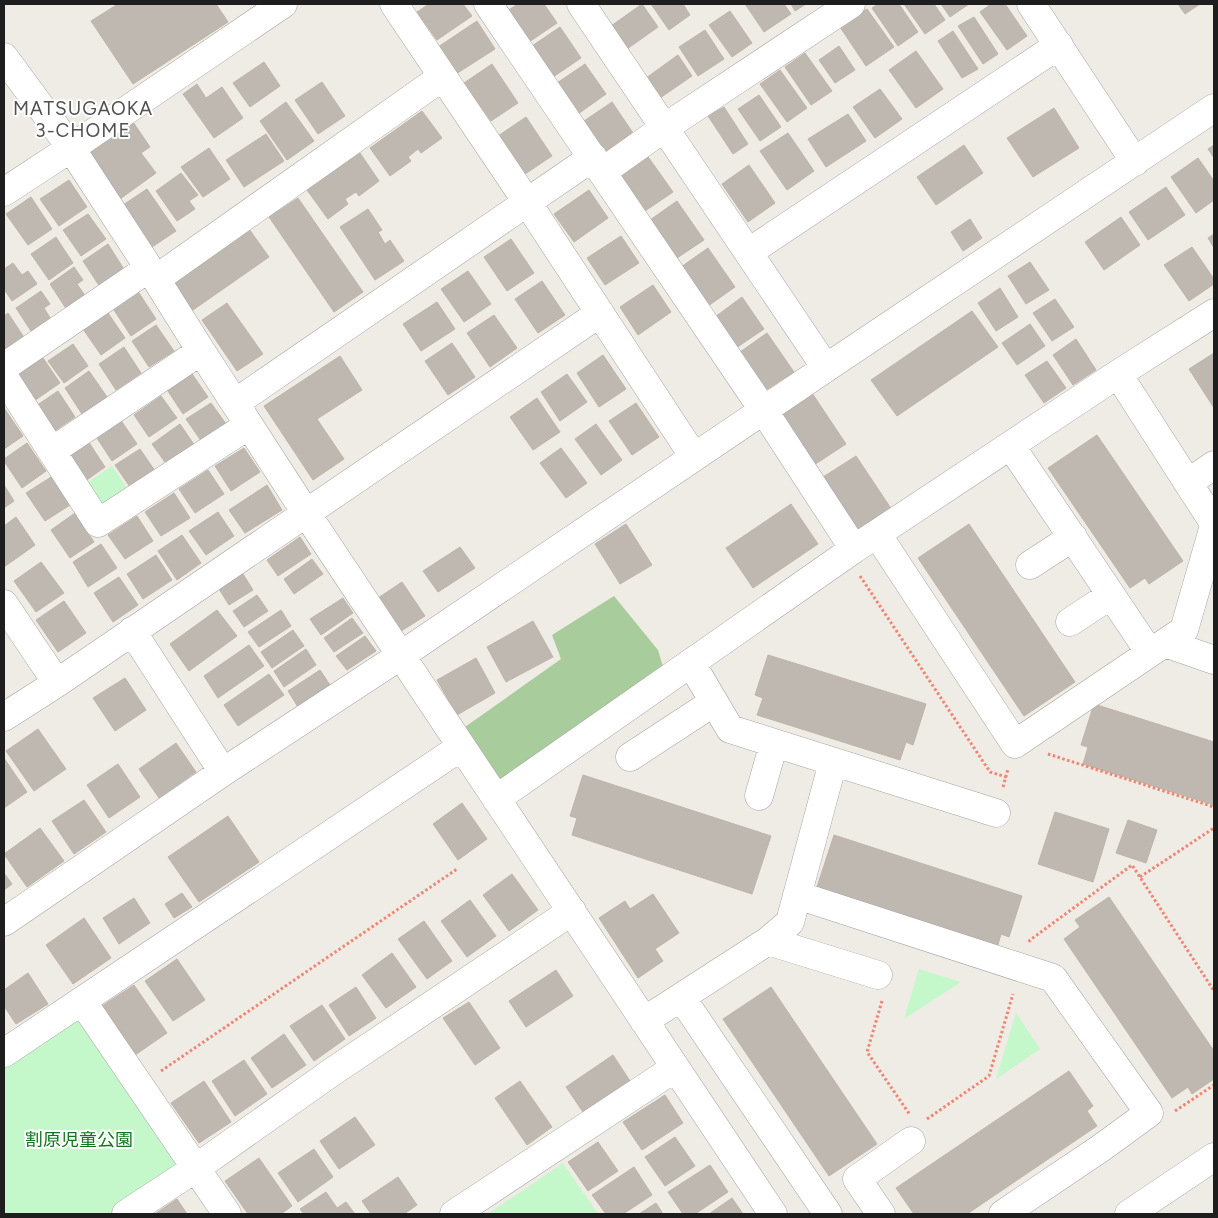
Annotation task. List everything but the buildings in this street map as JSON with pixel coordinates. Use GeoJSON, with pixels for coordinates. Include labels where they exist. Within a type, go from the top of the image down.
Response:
{"type":"FeatureCollection","features":[{"type":"Feature","properties":{"kind":"street"},"geometry":{"type":"LineString","coordinates":[[4,192],[283,4]]}},
{"type":"Feature","properties":{"kind":"street"},"geometry":{"type":"LineString","coordinates":[[394,4],[527,202],[694,457]]}},
{"type":"Feature","properties":{"kind":"street"},"geometry":{"type":"LineString","coordinates":[[488,4],[764,410],[850,552]]}},
{"type":"Feature","properties":{"kind":"street"},"geometry":{"type":"LineString","coordinates":[[4,378],[98,523],[527,202],[664,128],[851,4]]}},
{"type":"Feature","properties":{"kind":"street"},"geometry":{"type":"LineString","coordinates":[[1031,4],[1135,162]]}},
{"type":"Feature","properties":{"kind":"street"},"geometry":{"type":"LineString","coordinates":[[589,6],[664,128],[826,368]]}},
{"type":"Feature","properties":{"kind":"street"},"geometry":{"type":"LineString","coordinates":[[749,252],[1059,45]]}},
{"type":"Feature","properties":{"kind":"street"},"geometry":{"type":"LineString","coordinates":[[4,57],[71,148],[306,514],[773,1214]]}},
{"type":"Feature","properties":{"kind":"street"},"geometry":{"type":"LineString","coordinates":[[4,367],[153,274],[442,77]]}},
{"type":"Feature","properties":{"kind":"street"},"geometry":{"type":"LineString","coordinates":[[4,922],[224,772],[400,656],[1214,108]]}},
{"type":"Feature","properties":{"kind":"street"},"geometry":{"type":"LineString","coordinates":[[496,799],[850,552],[1118,374],[1214,313]]}},
{"type":"Feature","properties":{"kind":"street"},"geometry":{"type":"LineString","coordinates":[[4,717],[600,314]]}},
{"type":"Feature","properties":{"kind":"street"},"geometry":{"type":"LineString","coordinates":[[52,451],[201,351]]}},
{"type":"Feature","properties":{"kind":"street"},"geometry":{"type":"LineString","coordinates":[[877,534],[1015,744],[1184,630],[1214,524],[1118,374]]}},
{"type":"Feature","properties":{"kind":"street"},"geometry":{"type":"LineString","coordinates":[[1011,446],[1112,595],[1157,648],[1214,660]]}},
{"type":"Feature","properties":{"kind":"street"},"geometry":{"type":"LineString","coordinates":[[1188,483],[1214,464]]}},
{"type":"Feature","properties":{"kind":"street"},"geometry":{"type":"LineString","coordinates":[[1030,565],[1073,537]]}},
{"type":"Feature","properties":{"kind":"street"},"geometry":{"type":"LineString","coordinates":[[1070,622],[1112,595]]}},
{"type":"Feature","properties":{"kind":"street"},"geometry":{"type":"LineString","coordinates":[[4,604],[56,683]]}},
{"type":"Feature","properties":{"kind":"street"},"geometry":{"type":"LineString","coordinates":[[132,631],[224,772]]}},
{"type":"Feature","properties":{"kind":"street"},"geometry":{"type":"LineString","coordinates":[[691,663],[730,730],[996,814]]}},
{"type":"Feature","properties":{"kind":"street"},"geometry":{"type":"LineString","coordinates":[[630,757],[714,702]]}},
{"type":"Feature","properties":{"kind":"street"},"geometry":{"type":"LineString","coordinates":[[759,796],[774,743]]}},
{"type":"Feature","properties":{"kind":"street"},"geometry":{"type":"LineString","coordinates":[[4,1050],[82,1001],[461,747]]}},
{"type":"Feature","properties":{"kind":"street"},"geometry":{"type":"LineString","coordinates":[[644,1021],[768,941],[790,922],[833,762]]}},
{"type":"Feature","properties":{"kind":"street"},"geometry":{"type":"LineString","coordinates":[[797,895],[1053,978],[1149,1113],[1003,1214]]}},
{"type":"Feature","properties":{"kind":"street"},"geometry":{"type":"LineString","coordinates":[[126,1214],[196,1168],[332,1072],[572,911]]}},
{"type":"Feature","properties":{"kind":"street"},"geometry":{"type":"LineString","coordinates":[[768,941],[881,985]]}},
{"type":"Feature","properties":{"kind":"street"},"geometry":{"type":"LineString","coordinates":[[681,997],[815,1210]]}},
{"type":"Feature","properties":{"kind":"street"},"geometry":{"type":"LineString","coordinates":[[82,1001],[227,1214]]}},
{"type":"Feature","properties":{"kind":"street"},"geometry":{"type":"LineString","coordinates":[[454,1214],[675,1068]]}},
{"type":"Feature","properties":{"kind":"street"},"geometry":{"type":"LineString","coordinates":[[880,1214],[857,1179],[914,1133]]}},
{"type":"Feature","properties":{"kind":"street"},"geometry":{"type":"LineString","coordinates":[[1129,1214],[1214,1158]]}},
{"type":"Feature","properties":{"kind":"path"},"geometry":{"type":"LineString","coordinates":[[850,552],[990,772],[1006,777]]}},
{"type":"Feature","properties":{"kind":"path"},"geometry":{"type":"LineString","coordinates":[[996,814],[1015,744],[1214,807]]}},
{"type":"Feature","properties":{"kind":"path"},"geometry":{"type":"LineString","coordinates":[[1140,877],[1214,828]]}},
{"type":"Feature","properties":{"kind":"path"},"geometry":{"type":"LineString","coordinates":[[881,985],[867,1052],[914,1133],[989,1076],[1030,940],[1132,865],[1214,991]]}},
{"type":"Feature","properties":{"kind":"path"},"geometry":{"type":"LineString","coordinates":[[140,1085],[457,870]]}},
{"type":"Feature","properties":{"kind":"path"},"geometry":{"type":"LineString","coordinates":[[1149,1113],[1162,1120],[1214,1085]]}},
{"type":"Feature","properties":{"kind":"green space"},"geometry":{"type":"Polygon","coordinates":[[[112,466],[131,494],[101,515],[81,487],[112,466]]]}},
{"type":"Feature","properties":{"kind":"green space"},"geometry":{"type":"Polygon","coordinates":[[[614,596],[658,650],[664,670],[503,785],[465,727],[561,659],[552,635],[614,596]]]}},
{"type":"Feature","properties":{"kind":"green space"},"geometry":{"type":"Polygon","coordinates":[[[919,969],[961,982],[904,1019],[919,969]]]}},
{"type":"Feature","properties":{"kind":"green space","name":"割原児童公園"},"geometry":{"type":"Polygon","coordinates":[[[82,1010],[185,1164],[112,1214],[4,1214],[4,1064],[82,1010]]]}},
{"type":"Feature","properties":{"kind":"green space"},"geometry":{"type":"Polygon","coordinates":[[[1016,1013],[1040,1049],[996,1079],[1016,1013]]]}},
{"type":"Feature","properties":{"kind":"green space"},"geometry":{"type":"Polygon","coordinates":[[[563,1163],[598,1214],[488,1214],[563,1163]]]}},
{"type":"Feature","properties":{"kind":"district","name":"MATSUGAOKA 3-CHOME"},"geometry":{"type":"Point","coordinates":[83,119]}}]}
